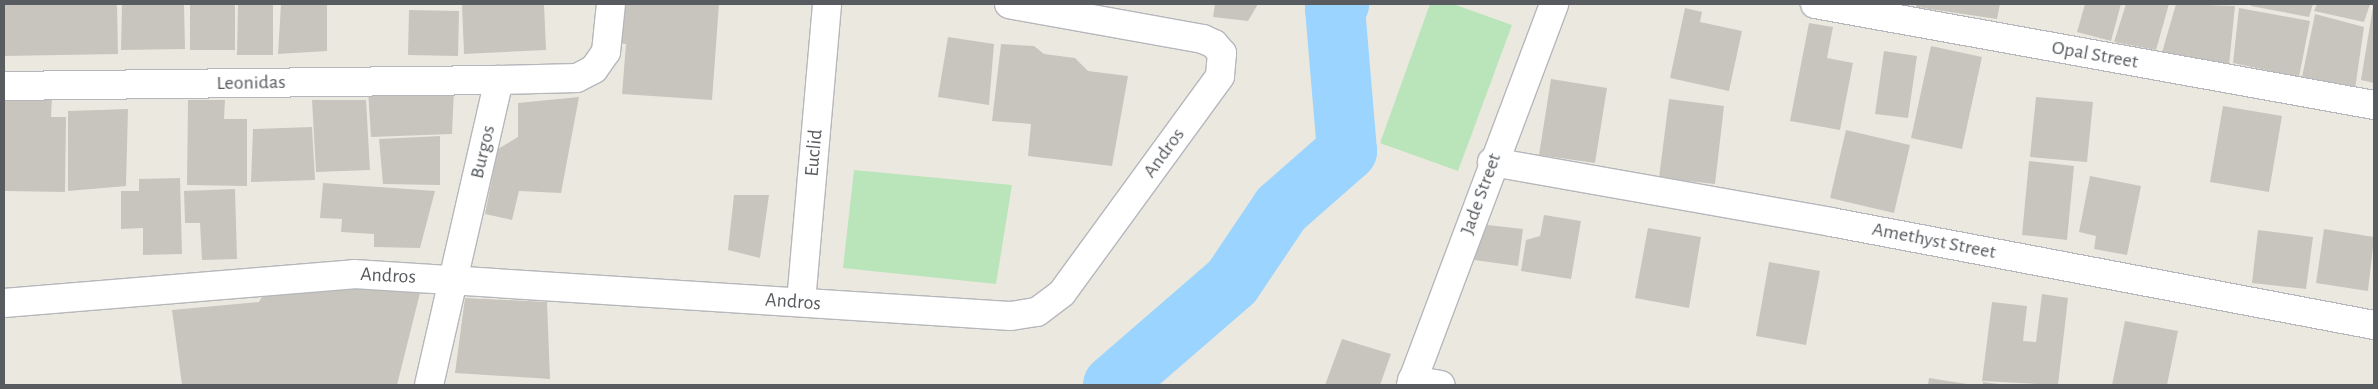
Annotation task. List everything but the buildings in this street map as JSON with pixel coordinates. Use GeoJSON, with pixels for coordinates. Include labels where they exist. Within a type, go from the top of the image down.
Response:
{"type":"FeatureCollection","features":[{"type":"Feature","properties":{"kind":"street"},"geometry":{"type":"LineString","coordinates":[[499,80],[577,78],[594,69],[606,52],[611,4]]}},
{"type":"Feature","properties":{"kind":"street","name":"Euclid"},"geometry":{"type":"LineString","coordinates":[[802,302],[828,4]]}},
{"type":"Feature","properties":{"kind":"street","name":"Andros"},"geometry":{"type":"LineString","coordinates":[[4,303],[354,274],[1010,316],[1037,312],[1062,293],[1220,76],[1223,66],[1222,52],[1214,44],[1203,39],[1009,4]]}},
{"type":"Feature","properties":{"kind":"street","name":"Jade Street"},"geometry":{"type":"LineString","coordinates":[[1411,383],[1492,162],[1554,4]]}},
{"type":"Feature","properties":{"kind":"street","name":"Opal Street"},"geometry":{"type":"LineString","coordinates":[[1815,4],[2374,105]]}},
{"type":"Feature","properties":{"kind":"street","name":"Leonidas"},"geometry":{"type":"LineString","coordinates":[[4,86],[499,80]]}},
{"type":"Feature","properties":{"kind":"street","name":"Burgos"},"geometry":{"type":"LineString","coordinates":[[429,385],[499,80]]}},
{"type":"Feature","properties":{"kind":"street","name":"Amethyst Street"},"geometry":{"type":"LineString","coordinates":[[1492,162],[1832,222],[2374,325]]}},
{"type":"Feature","properties":{"kind":"street"},"geometry":{"type":"LineString","coordinates":[[1411,383],[1441,385]]}},
{"type":"Feature","properties":{"kind":"green space"},"geometry":{"type":"Polygon","coordinates":[[[1430,4],[1453,4],[1512,25],[1458,171],[1380,143],[1430,4]]]}},
{"type":"Feature","properties":{"kind":"green space"},"geometry":{"type":"Polygon","coordinates":[[[854,170],[1012,185],[996,284],[843,268],[854,170]]]}},
{"type":"Feature","properties":{"kind":"waterway"},"geometry":{"type":"LineString","coordinates":[[1113,385],[1232,282],[1281,209],[1347,151],[1335,8],[1339,4]]}}]}
